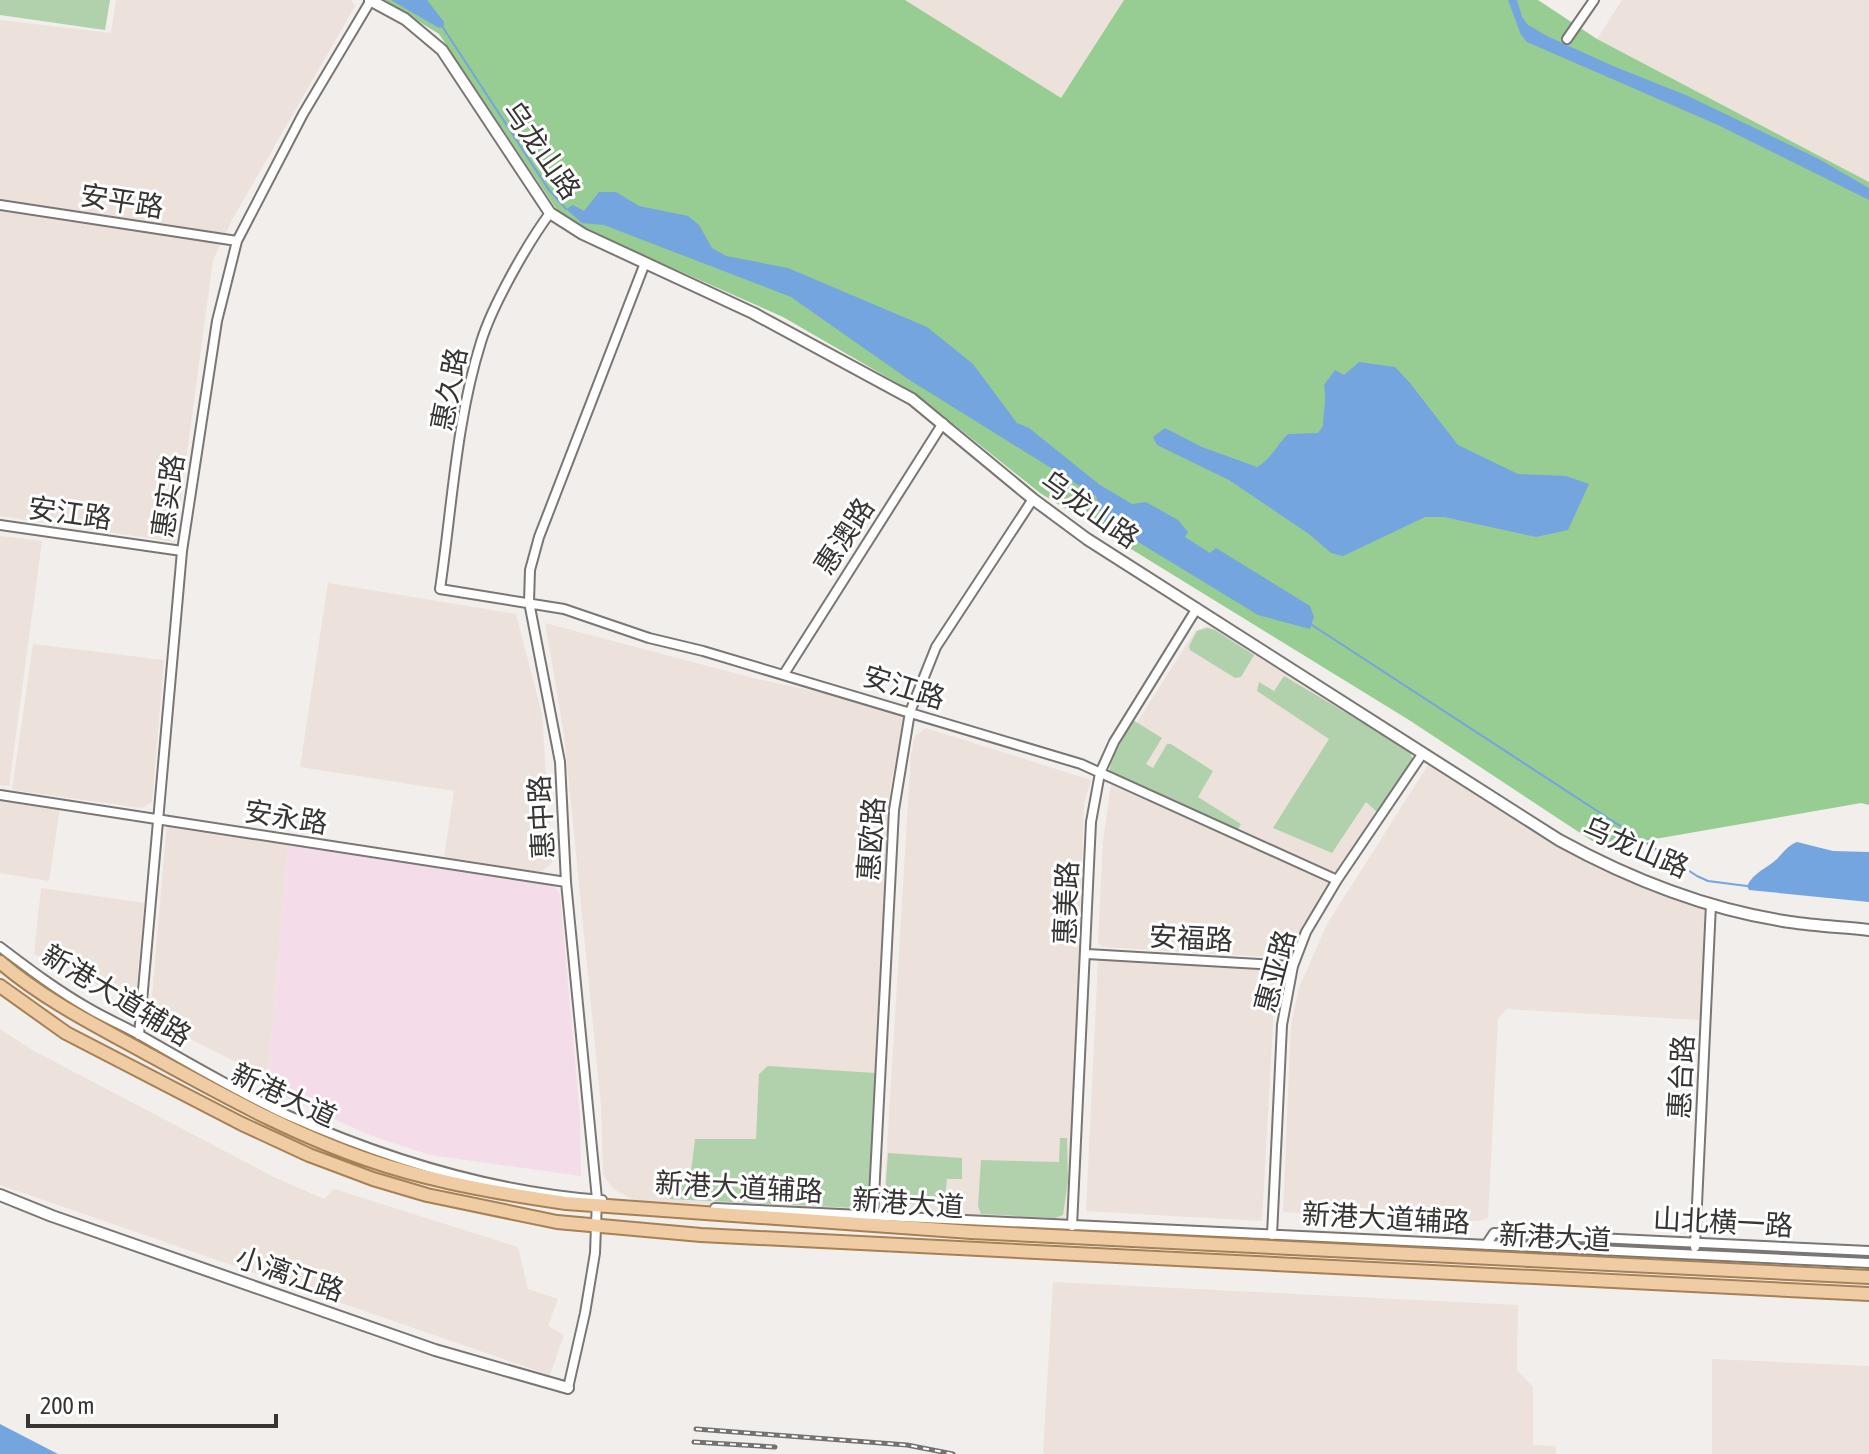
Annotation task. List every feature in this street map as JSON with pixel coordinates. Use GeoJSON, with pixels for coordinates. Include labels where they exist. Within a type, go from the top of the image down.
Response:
{"type":"FeatureCollection","features":[{"type":"Feature","properties":{"kind":"main road","name":"新港大道"},"geometry":{"type":"LineString","coordinates":[[0,962],[79,1017],[279,1123],[384,1165],[437,1180],[511,1195],[971,1232],[1869,1277]]}},
{"type":"Feature","properties":{"kind":"main road","name":"新港大道"},"geometry":{"type":"LineString","coordinates":[[0,986],[66,1033],[309,1155],[427,1195],[557,1222],[701,1235],[1869,1294]]}},
{"type":"Feature","properties":{"kind":"street","name":"乌龙山路"},"geometry":{"type":"LineString","coordinates":[[371,0],[405,19],[442,50],[550,213],[583,234],[753,313],[912,399],[1033,499],[1087,539],[1559,840],[1610,868],[1711,904],[1788,922],[1869,930]]}},
{"type":"Feature","properties":{"kind":"street","name":"惠实路"},"geometry":{"type":"LineString","coordinates":[[139,1035],[182,551],[217,321],[237,241],[303,114],[371,0]]}},
{"type":"Feature","properties":{"kind":"street"},"geometry":{"type":"LineString","coordinates":[[1567,39],[1594,0]]}},
{"type":"Feature","properties":{"kind":"street","name":"安平路"},"geometry":{"type":"LineString","coordinates":[[0,205],[237,241]]}},
{"type":"Feature","properties":{"kind":"street","name":"惠久路"},"geometry":{"type":"LineString","coordinates":[[440,589],[468,387],[481,341],[491,316],[550,213]]}},
{"type":"Feature","properties":{"kind":"street","name":"惠中路"},"geometry":{"type":"LineString","coordinates":[[568,1388],[595,1253],[597,1202],[566,882],[560,762],[529,602],[530,570],[539,537],[645,263]]}},
{"type":"Feature","properties":{"kind":"street","name":"惠澳路"},"geometry":{"type":"LineString","coordinates":[[784,674],[943,423]]}},
{"type":"Feature","properties":{"kind":"street","name":"惠欧路"},"geometry":{"type":"LineString","coordinates":[[873,1216],[894,810],[910,712],[936,647],[1033,499]]}},
{"type":"Feature","properties":{"kind":"street","name":"安江路"},"geometry":{"type":"LineString","coordinates":[[0,525],[182,551]]}},
{"type":"Feature","properties":{"kind":"street","name":"安江路"},"geometry":{"type":"LineString","coordinates":[[440,589],[564,609],[649,638],[784,674],[1081,764],[1337,880]]}},
{"type":"Feature","properties":{"kind":"street","name":"惠美路"},"geometry":{"type":"LineString","coordinates":[[1072,1226],[1091,822],[1100,773],[1127,718],[1197,608]]}},
{"type":"Feature","properties":{"kind":"street","name":"惠亚路"},"geometry":{"type":"LineString","coordinates":[[1272,1235],[1282,1025],[1293,966],[1306,932],[1337,880],[1423,753]]}},
{"type":"Feature","properties":{"kind":"street","name":"安永路"},"geometry":{"type":"LineString","coordinates":[[0,795],[566,882]]}},
{"type":"Feature","properties":{"kind":"street","name":"惠台路"},"geometry":{"type":"LineString","coordinates":[[1695,1248],[1711,904]]}},
{"type":"Feature","properties":{"kind":"street","name":"新港大道辅路"},"geometry":{"type":"LineString","coordinates":[[0,947],[89,1009],[284,1113],[375,1150],[467,1177],[597,1202],[1486,1245]]}},
{"type":"Feature","properties":{"kind":"street","name":"安福路"},"geometry":{"type":"LineString","coordinates":[[1087,954],[1293,966]]}},
{"type":"Feature","properties":{"kind":"street","name":"小漓江路"},"geometry":{"type":"LineString","coordinates":[[0,1195],[435,1350],[568,1388]]}},
{"type":"Feature","properties":{"kind":"street","name":"山北横一路"},"geometry":{"type":"LineString","coordinates":[[1486,1245],[1494,1233],[1695,1248],[1869,1251]]}},
{"type":"Feature","properties":{"kind":"street"},"geometry":{"type":"LineString","coordinates":[[1695,1248],[1869,1263]]}},
{"type":"Feature","properties":{"kind":"shaded area"},"geometry":{"type":"Polygon","coordinates":[[[116,0],[351,0],[355,6],[232,220],[213,260],[175,542],[0,516],[0,211],[95,225],[84,212],[0,199],[0,20],[111,33],[116,0]]]}},
{"type":"Feature","properties":{"kind":"shaded area"},"geometry":{"type":"Polygon","coordinates":[[[897,0],[1139,0],[1067,109],[897,0]]]}},
{"type":"Feature","properties":{"kind":"shaded area"},"geometry":{"type":"Polygon","coordinates":[[[1622,0],[1869,0],[1869,182],[1597,39],[1622,0]]]}},
{"type":"Feature","properties":{"kind":"shaded area"},"geometry":{"type":"Polygon","coordinates":[[[0,536],[42,541],[9,786],[0,785],[0,536]]]}},
{"type":"Feature","properties":{"kind":"shaded area"},"geometry":{"type":"Polygon","coordinates":[[[328,583],[516,614],[542,714],[552,863],[541,872],[444,857],[454,791],[300,767],[328,583]]]}},
{"type":"Feature","properties":{"kind":"shaded area"},"geometry":{"type":"Polygon","coordinates":[[[545,623],[757,679],[841,697],[905,718],[890,788],[872,1192],[868,1205],[857,1211],[636,1201],[613,1189],[603,1174],[601,1105],[564,734],[545,623]]]}},
{"type":"Feature","properties":{"kind":"shaded area"},"geometry":{"type":"Polygon","coordinates":[[[1207,626],[1217,628],[1407,750],[1408,762],[1336,873],[1111,771],[1122,746],[1195,631],[1207,626]]]}},
{"type":"Feature","properties":{"kind":"shaded area"},"geometry":{"type":"Polygon","coordinates":[[[33,644],[164,660],[152,802],[142,808],[12,790],[33,644]]]}},
{"type":"Feature","properties":{"kind":"shaded area"},"geometry":{"type":"Polygon","coordinates":[[[926,728],[1091,780],[1084,803],[1071,1182],[1066,1216],[1061,1221],[899,1214],[889,1210],[884,1197],[911,754],[915,736],[926,728]]]}},
{"type":"Feature","properties":{"kind":"shaded area"},"geometry":{"type":"Polygon","coordinates":[[[1430,762],[1596,866],[1703,907],[1707,919],[1701,1020],[1506,1009],[1498,1019],[1488,1218],[1478,1221],[1283,1212],[1291,1024],[1299,988],[1327,924],[1430,762]]]}},
{"type":"Feature","properties":{"kind":"shaded area"},"geometry":{"type":"Polygon","coordinates":[[[1111,785],[1332,884],[1295,952],[1286,958],[1102,947],[1098,943],[1103,841],[1111,785]]]}},
{"type":"Feature","properties":{"kind":"shaded area"},"geometry":{"type":"Polygon","coordinates":[[[0,799],[60,808],[49,881],[0,873],[0,799]]]}},
{"type":"Feature","properties":{"kind":"shaded area"},"geometry":{"type":"Polygon","coordinates":[[[167,823],[288,842],[268,1078],[150,1019],[167,823]]]}},
{"type":"Feature","properties":{"kind":"shaded area"},"geometry":{"type":"Polygon","coordinates":[[[288,842],[552,883],[560,894],[580,1116],[581,1176],[430,1155],[372,1136],[271,1091],[268,1078],[288,842]]]}},
{"type":"Feature","properties":{"kind":"shaded area"},"geometry":{"type":"Polygon","coordinates":[[[41,888],[144,903],[135,1003],[34,954],[41,888]]]}},
{"type":"Feature","properties":{"kind":"shaded area"},"geometry":{"type":"Polygon","coordinates":[[[1098,959],[1276,970],[1262,1221],[1086,1211],[1098,959]]]}},
{"type":"Feature","properties":{"kind":"shaded area"},"geometry":{"type":"Polygon","coordinates":[[[0,1029],[34,1051],[274,1177],[324,1199],[334,1189],[518,1247],[528,1289],[558,1299],[548,1326],[564,1335],[550,1375],[0,1185],[0,1029]]]}},
{"type":"Feature","properties":{"kind":"shaded area"},"geometry":{"type":"Polygon","coordinates":[[[1053,1282],[1518,1305],[1517,1370],[1533,1387],[1533,1445],[1556,1446],[1556,1454],[1043,1454],[1053,1282]]]}},
{"type":"Feature","properties":{"kind":"shaded area"},"geometry":{"type":"Polygon","coordinates":[[[1712,1359],[1869,1366],[1869,1454],[1712,1454],[1712,1359]]]}},
{"type":"Feature","properties":{"kind":"green space"},"geometry":{"type":"Polygon","coordinates":[[[0,0],[110,0],[105,30],[0,15],[0,0]]]}},
{"type":"Feature","properties":{"kind":"green space"},"geometry":{"type":"Polygon","coordinates":[[[384,0],[905,0],[1061,98],[1124,0],[1538,0],[1597,39],[1869,182],[1869,805],[1861,803],[1603,848],[1409,720],[1040,493],[916,394],[783,317],[587,230],[559,213],[439,34],[384,0]]]}},
{"type":"Feature","properties":{"kind":"green space"},"geometry":{"type":"Polygon","coordinates":[[[1207,628],[1254,655],[1241,677],[1235,678],[1190,650],[1197,631],[1207,628]]]}},
{"type":"Feature","properties":{"kind":"green space"},"geometry":{"type":"Polygon","coordinates":[[[1284,676],[1397,743],[1411,754],[1413,760],[1378,813],[1366,802],[1332,853],[1273,828],[1329,739],[1257,691],[1259,682],[1274,691],[1284,676]]]}},
{"type":"Feature","properties":{"kind":"green space"},"geometry":{"type":"Polygon","coordinates":[[[1133,720],[1162,738],[1146,764],[1153,768],[1167,744],[1171,744],[1213,771],[1198,797],[1241,824],[1237,831],[1114,777],[1109,771],[1113,757],[1133,720]]]}},
{"type":"Feature","properties":{"kind":"green space"},"geometry":{"type":"Polygon","coordinates":[[[768,1066],[875,1073],[870,1191],[865,1204],[856,1208],[669,1199],[670,1180],[690,1180],[695,1139],[756,1139],[759,1074],[768,1066]]]}},
{"type":"Feature","properties":{"kind":"green space"},"geometry":{"type":"Polygon","coordinates":[[[1060,1138],[1067,1138],[1068,1181],[1063,1215],[1055,1218],[981,1214],[978,1206],[981,1160],[1059,1162],[1060,1138]]]}},
{"type":"Feature","properties":{"kind":"green space"},"geometry":{"type":"Polygon","coordinates":[[[888,1153],[962,1158],[962,1179],[947,1179],[944,1205],[891,1202],[885,1193],[888,1153]]]}},
{"type":"Feature","properties":{"kind":"water"},"geometry":{"type":"Polygon","coordinates":[[[391,0],[427,0],[444,26],[439,28],[391,0]]]}},
{"type":"Feature","properties":{"kind":"water"},"geometry":{"type":"Polygon","coordinates":[[[1508,0],[1517,0],[1528,25],[1547,36],[1688,96],[1817,158],[1869,188],[1869,200],[1718,125],[1527,42],[1521,35],[1508,0]]]}},
{"type":"Feature","properties":{"kind":"water"},"geometry":{"type":"Polygon","coordinates":[[[599,192],[616,192],[639,206],[688,216],[699,225],[712,248],[726,256],[788,268],[927,327],[973,364],[1017,423],[1029,428],[1100,485],[1132,504],[1146,502],[1178,520],[1188,532],[1185,537],[1210,553],[1216,548],[1310,606],[1314,617],[1310,629],[1258,615],[1102,520],[1096,496],[908,379],[791,297],[604,225],[582,223],[566,209],[573,205],[584,211],[599,192]]]}},
{"type":"Feature","properties":{"kind":"water"},"geometry":{"type":"Polygon","coordinates":[[[1359,362],[1395,367],[1458,445],[1518,474],[1566,476],[1589,484],[1568,530],[1536,537],[1444,517],[1425,517],[1343,556],[1331,553],[1309,534],[1229,480],[1157,445],[1153,437],[1165,428],[1202,447],[1257,467],[1288,434],[1318,433],[1323,426],[1324,385],[1335,370],[1344,375],[1359,362]]]}},
{"type":"Feature","properties":{"kind":"water"},"geometry":{"type":"Polygon","coordinates":[[[1797,842],[1833,851],[1869,852],[1869,902],[1749,890],[1747,886],[1753,877],[1797,842]]]}},
{"type":"Feature","properties":{"kind":"water"},"geometry":{"type":"Polygon","coordinates":[[[0,1424],[58,1454],[0,1454],[0,1424]]]}},
{"type":"Feature","properties":{"kind":"waterway"},"geometry":{"type":"LineString","coordinates":[[442,26],[549,190],[566,209]]}},
{"type":"Feature","properties":{"kind":"waterway"},"geometry":{"type":"LineString","coordinates":[[1312,625],[1697,876],[1708,881],[1747,886]]}},
{"type":"Feature","properties":{"kind":"railway"},"geometry":{"type":"LineString","coordinates":[[696,1429],[907,1445],[953,1454]]}},
{"type":"Feature","properties":{"kind":"railway"},"geometry":{"type":"LineString","coordinates":[[694,1442],[775,1447]]}}]}
